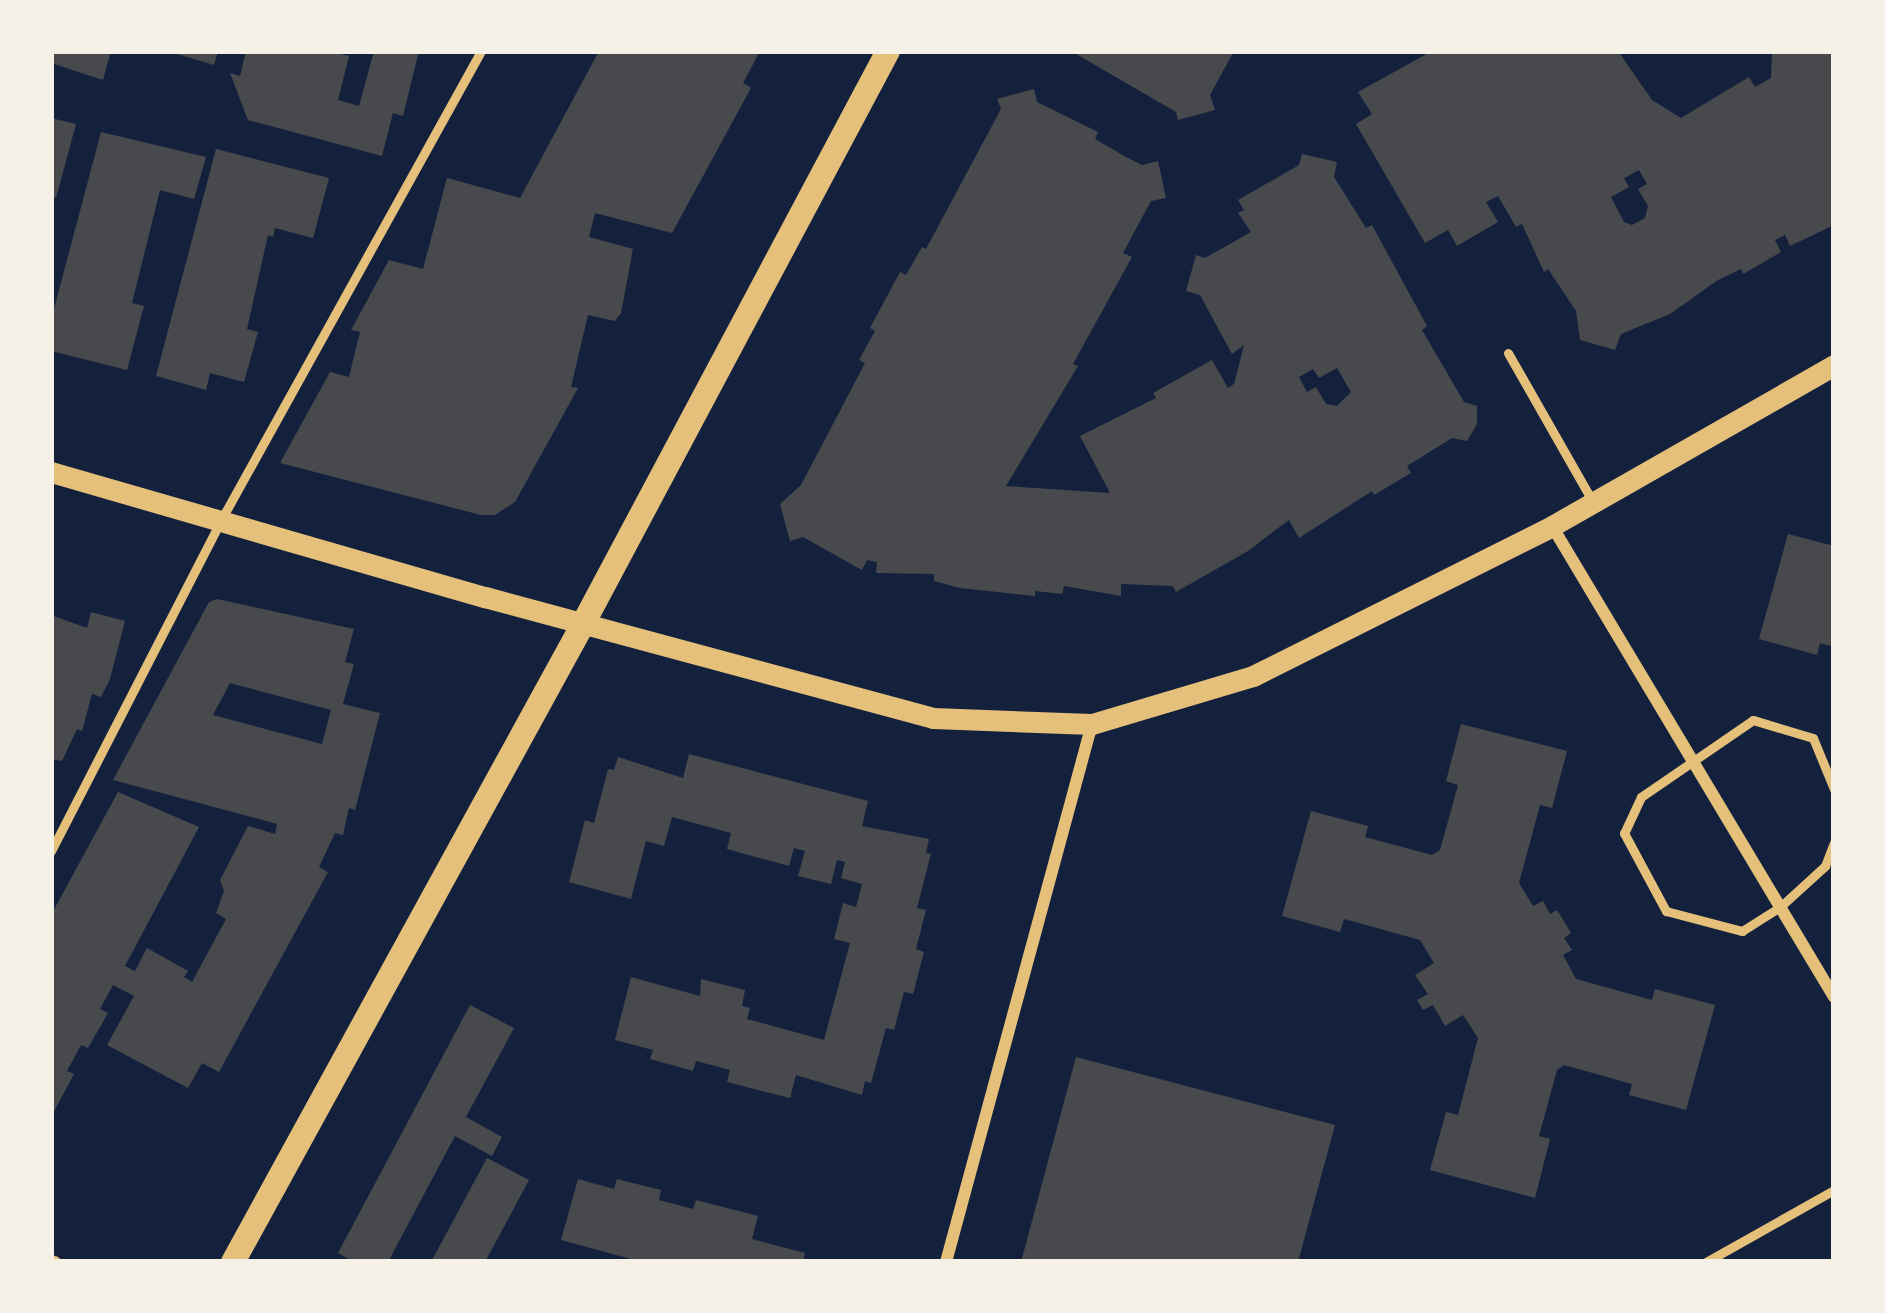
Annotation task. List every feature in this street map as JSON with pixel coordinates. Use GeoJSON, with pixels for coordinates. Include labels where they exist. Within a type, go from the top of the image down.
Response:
{"type":"FeatureCollection","features":[{"type":"Feature","properties":{"kind":"main road"},"geometry":{"type":"LineString","coordinates":[[233,1262],[584,624],[888,51]]}},
{"type":"Feature","properties":{"kind":"street"},"geometry":{"type":"LineString","coordinates":[[51,472],[933,718],[1092,724],[1253,676],[1552,526],[1834,365]]}},
{"type":"Feature","properties":{"kind":"street"},"geometry":{"type":"LineString","coordinates":[[1552,526],[1834,998]]}},
{"type":"Feature","properties":{"kind":"street"},"geometry":{"type":"LineString","coordinates":[[946,1262],[1092,724]]}},
{"type":"Feature","properties":{"kind":"lane"},"geometry":{"type":"LineString","coordinates":[[51,851],[221,520],[482,51]]}},
{"type":"Feature","properties":{"kind":"lane"},"geometry":{"type":"LineString","coordinates":[[1508,353],[1593,502]]}},
{"type":"Feature","properties":{"kind":"lane"},"geometry":{"type":"LineString","coordinates":[[1834,789],[1814,738],[1754,720],[1641,797],[1624,832],[1666,911],[1742,931],[1780,907],[1826,866],[1834,843]]}},
{"type":"Feature","properties":{"kind":"lane"},"geometry":{"type":"LineString","coordinates":[[1706,1262],[1834,1190]]}},
{"type":"Feature","properties":{"kind":"building"},"geometry":{"type":"Polygon","coordinates":[[[51,51],[111,51],[103,80],[51,63],[51,51]]]}},
{"type":"Feature","properties":{"kind":"building"},"geometry":{"type":"Polygon","coordinates":[[[167,51],[218,51],[214,65],[167,51]]]}},
{"type":"Feature","properties":{"kind":"building"},"geometry":{"type":"Polygon","coordinates":[[[246,51],[328,51],[349,56],[338,100],[359,106],[374,51],[419,51],[403,116],[393,113],[382,156],[248,120],[230,73],[240,76],[246,51]]]}},
{"type":"Feature","properties":{"kind":"building"},"geometry":{"type":"Polygon","coordinates":[[[599,51],[760,51],[743,83],[751,88],[672,233],[595,213],[589,237],[633,249],[621,313],[615,321],[588,315],[571,387],[578,388],[515,502],[495,515],[481,515],[280,463],[330,372],[349,377],[360,332],[351,330],[389,260],[423,269],[447,178],[520,198],[599,51]]]}},
{"type":"Feature","properties":{"kind":"building"},"geometry":{"type":"Polygon","coordinates":[[[1071,51],[1234,51],[1210,95],[1215,110],[1178,120],[1176,112],[1071,51]]]}},
{"type":"Feature","properties":{"kind":"building"},"geometry":{"type":"Polygon","coordinates":[[[1432,51],[1618,51],[1652,100],[1681,118],[1749,77],[1755,87],[1771,78],[1772,51],[1834,51],[1834,225],[1790,246],[1785,235],[1775,240],[1781,252],[1743,274],[1741,269],[1718,280],[1670,314],[1621,334],[1615,350],[1580,340],[1576,311],[1548,269],[1544,272],[1522,224],[1516,227],[1498,196],[1486,202],[1498,222],[1457,246],[1448,230],[1425,243],[1356,124],[1372,114],[1358,92],[1432,51]],[[1639,170],[1624,178],[1629,187],[1611,197],[1624,222],[1632,225],[1645,218],[1648,206],[1638,189],[1647,184],[1639,170]]]}},
{"type":"Feature","properties":{"kind":"building"},"geometry":{"type":"Polygon","coordinates":[[[1034,89],[1037,102],[1098,132],[1095,139],[1126,157],[1142,165],[1158,161],[1166,198],[1151,201],[1123,253],[1132,257],[1073,364],[1078,366],[1006,486],[1110,493],[1080,436],[1156,398],[1153,393],[1212,360],[1228,388],[1234,384],[1244,345],[1232,354],[1200,295],[1186,291],[1196,255],[1205,258],[1251,232],[1238,213],[1244,210],[1238,200],[1299,165],[1302,154],[1337,162],[1334,177],[1366,228],[1372,225],[1427,326],[1422,330],[1464,402],[1477,406],[1477,424],[1467,441],[1452,438],[1407,466],[1411,473],[1374,495],[1372,491],[1299,538],[1289,520],[1248,551],[1176,592],[1173,586],[1121,584],[1121,596],[1064,586],[1062,594],[1035,591],[1035,596],[960,588],[934,581],[934,574],[876,573],[877,562],[867,560],[862,570],[803,537],[790,541],[780,504],[801,485],[865,363],[859,360],[875,331],[870,328],[900,272],[906,275],[922,247],[926,249],[1001,109],[997,99],[1034,89]],[[1337,368],[1319,378],[1313,369],[1299,377],[1307,392],[1316,387],[1326,404],[1337,406],[1351,392],[1337,368]]]}},
{"type":"Feature","properties":{"kind":"building"},"geometry":{"type":"Polygon","coordinates":[[[51,118],[76,124],[56,198],[51,196],[51,118]]]}},
{"type":"Feature","properties":{"kind":"building"},"geometry":{"type":"Polygon","coordinates":[[[101,132],[206,157],[194,199],[160,190],[132,303],[144,306],[127,370],[51,351],[51,320],[101,132]]]}},
{"type":"Feature","properties":{"kind":"building"},"geometry":{"type":"Polygon","coordinates":[[[216,149],[329,178],[313,238],[275,228],[273,237],[268,235],[247,329],[258,332],[244,382],[210,373],[206,390],[156,376],[216,149]]]}},
{"type":"Feature","properties":{"kind":"building"},"geometry":{"type":"Polygon","coordinates":[[[1788,534],[1834,546],[1834,647],[1820,643],[1817,655],[1759,639],[1788,534]]]}},
{"type":"Feature","properties":{"kind":"building"},"geometry":{"type":"Polygon","coordinates":[[[217,599],[354,629],[345,662],[354,664],[343,704],[380,713],[355,810],[349,808],[343,835],[335,833],[319,867],[328,872],[219,1072],[202,1063],[188,1088],[107,1045],[134,996],[113,985],[100,1009],[108,1013],[88,1048],[81,1045],[67,1071],[74,1074],[51,1117],[51,915],[118,792],[199,827],[125,966],[135,971],[147,948],[188,971],[184,977],[192,982],[226,919],[216,913],[224,891],[220,880],[248,826],[275,834],[277,824],[113,780],[209,602],[217,599]],[[230,683],[213,715],[322,744],[331,710],[230,683]]]}},
{"type":"Feature","properties":{"kind":"building"},"geometry":{"type":"Polygon","coordinates":[[[91,612],[125,621],[110,679],[101,697],[92,694],[82,731],[77,729],[62,761],[51,759],[51,615],[87,628],[91,612]]]}},
{"type":"Feature","properties":{"kind":"building"},"geometry":{"type":"Polygon","coordinates":[[[1461,724],[1567,751],[1552,808],[1540,805],[1519,883],[1533,906],[1543,901],[1550,914],[1557,910],[1571,933],[1564,938],[1572,950],[1563,955],[1576,979],[1652,1000],[1655,989],[1715,1005],[1686,1110],[1629,1095],[1632,1084],[1564,1065],[1557,1070],[1539,1136],[1550,1139],[1535,1198],[1430,1170],[1446,1112],[1458,1115],[1478,1038],[1463,1015],[1445,1026],[1433,1005],[1423,1010],[1417,1000],[1428,994],[1415,975],[1434,963],[1420,940],[1344,919],[1340,932],[1282,916],[1311,811],[1368,826],[1365,837],[1432,855],[1440,850],[1458,785],[1446,781],[1461,724]]]}},
{"type":"Feature","properties":{"kind":"building"},"geometry":{"type":"Polygon","coordinates":[[[689,754],[868,801],[862,826],[929,839],[926,853],[931,854],[917,908],[926,910],[916,949],[924,952],[913,994],[904,992],[894,1030],[886,1028],[871,1083],[865,1081],[862,1095],[796,1075],[790,1098],[727,1082],[730,1070],[696,1061],[693,1071],[650,1059],[653,1050],[615,1040],[631,977],[700,996],[701,979],[745,990],[742,1006],[750,1008],[747,1019],[824,1040],[850,943],[834,939],[843,903],[856,907],[862,884],[841,878],[845,862],[837,860],[831,884],[798,876],[805,851],[794,848],[789,866],[727,849],[731,833],[672,817],[664,846],[646,841],[631,899],[569,882],[585,820],[594,823],[608,769],[614,770],[618,757],[683,778],[689,754]]]}},
{"type":"Feature","properties":{"kind":"building"},"geometry":{"type":"Polygon","coordinates":[[[470,1005],[514,1028],[466,1117],[502,1137],[492,1156],[455,1136],[388,1262],[354,1262],[338,1253],[470,1005]]]}},
{"type":"Feature","properties":{"kind":"building"},"geometry":{"type":"Polygon","coordinates":[[[1076,1057],[1335,1125],[1298,1262],[1021,1262],[1076,1057]]]}},
{"type":"Feature","properties":{"kind":"building"},"geometry":{"type":"Polygon","coordinates":[[[487,1158],[529,1180],[485,1262],[431,1262],[487,1158]]]}},
{"type":"Feature","properties":{"kind":"building"},"geometry":{"type":"Polygon","coordinates":[[[578,1179],[614,1189],[617,1179],[661,1190],[659,1200],[693,1209],[696,1200],[758,1216],[752,1239],[805,1253],[803,1262],[642,1262],[561,1240],[578,1179]]]}}]}
